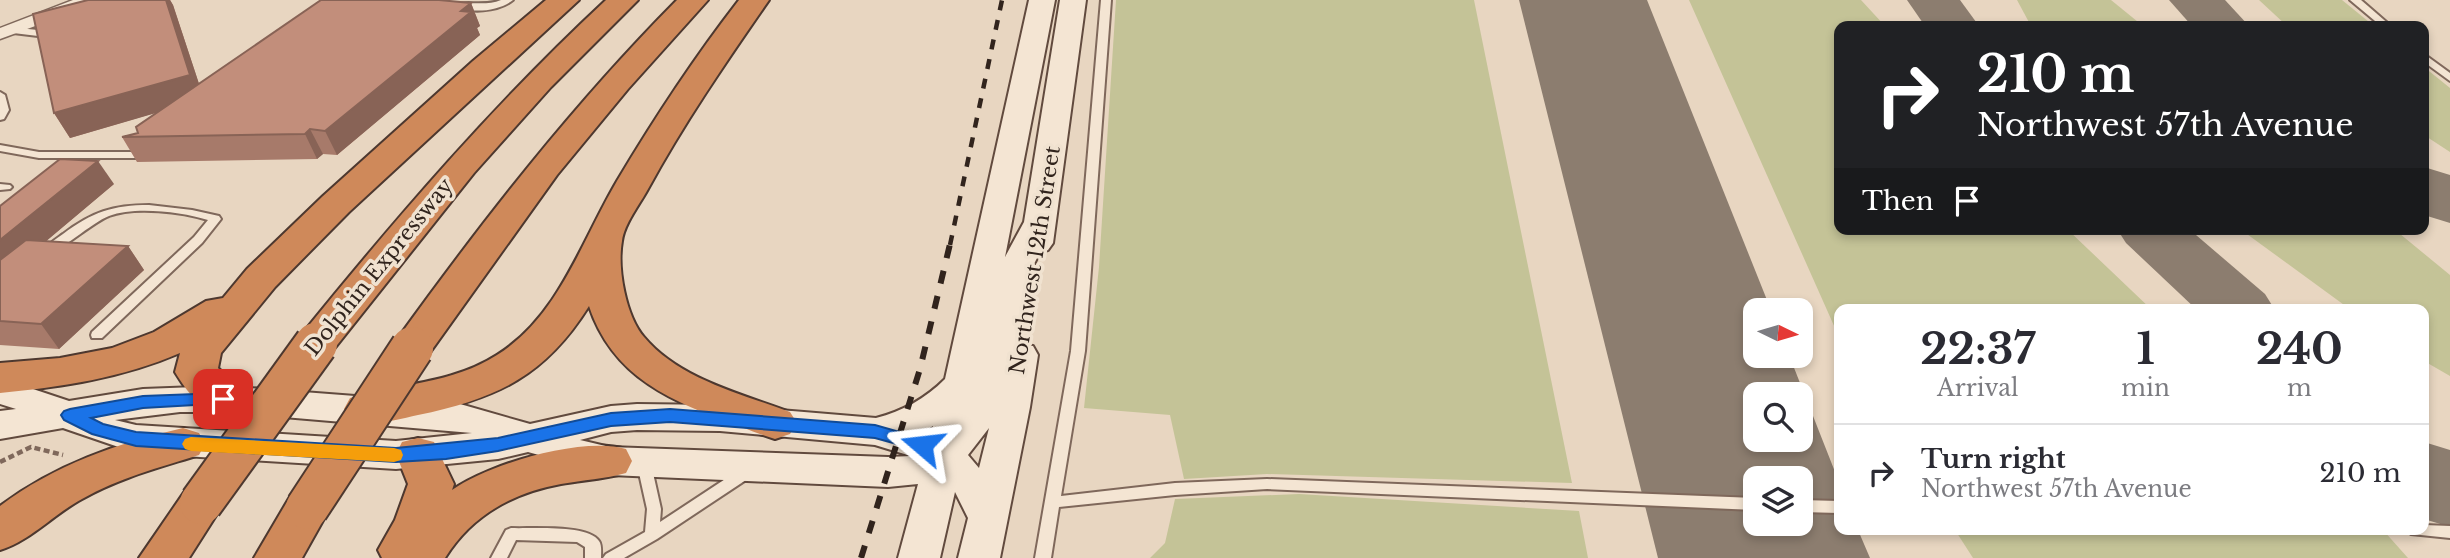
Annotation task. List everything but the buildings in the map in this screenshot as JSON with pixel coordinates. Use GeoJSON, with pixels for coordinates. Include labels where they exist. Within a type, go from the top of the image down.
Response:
{"type":"FeatureCollection","features":[{"type":"Feature","properties":{"kind":"highway"},"geometry":{"type":"LineString","coordinates":[[223,399],[196,372],[196,362],[208,340],[261,278],[336,204],[484,68],[564,0]]}},
{"type":"Feature","properties":{"kind":"highway","name":"Dolphin Expressway"},"geometry":{"type":"LineString","coordinates":[[163,558],[316,344],[378,264],[477,148],[563,57],[623,0]]}},
{"type":"Feature","properties":{"kind":"highway"},"geometry":{"type":"LineString","coordinates":[[278,558],[307,508],[412,348],[499,225],[550,159],[629,68],[693,0]]}},
{"type":"Feature","properties":{"kind":"highway"},"geometry":{"type":"LineString","coordinates":[[365,409],[436,397],[465,388],[527,355],[547,337],[564,313],[603,238],[670,121],[713,53],[754,0]]}},
{"type":"Feature","properties":{"kind":"highway"},"geometry":{"type":"LineString","coordinates":[[603,238],[607,303],[615,326],[629,347],[645,363],[670,380],[775,423]]}},
{"type":"Feature","properties":{"kind":"highway"},"geometry":{"type":"LineString","coordinates":[[0,378],[89,370],[151,351],[203,323],[261,278]]}},
{"type":"Feature","properties":{"kind":"highway"},"geometry":{"type":"LineString","coordinates":[[0,532],[65,485],[126,459],[183,444]]}},
{"type":"Feature","properties":{"kind":"highway"},"geometry":{"type":"LineString","coordinates":[[397,558],[417,524],[431,484],[418,454]]}},
{"type":"Feature","properties":{"kind":"highway"},"geometry":{"type":"LineString","coordinates":[[418,558],[440,527],[486,489],[544,468],[627,463]]}},
{"type":"Feature","properties":{"kind":"main road","name":"Northwest 12th Street"},"geometry":{"type":"LineString","coordinates":[[919,558],[962,384],[1042,0]]}},
{"type":"Feature","properties":{"kind":"main road","name":"Northwest 12th Street"},"geometry":{"type":"LineString","coordinates":[[979,558],[1012,407],[1073,0]]}},
{"type":"Feature","properties":{"kind":"main road"},"geometry":{"type":"LineString","coordinates":[[0,425],[143,402],[223,399],[460,417],[572,454],[627,463],[914,471],[944,455],[982,410],[991,392],[1013,272],[1040,222]]}},
{"type":"Feature","properties":{"kind":"main road"},"geometry":{"type":"LineString","coordinates":[[875,431],[915,421],[941,406],[962,384]]}},
{"type":"Feature","properties":{"kind":"main road"},"geometry":{"type":"LineString","coordinates":[[0,391],[39,401],[118,436],[183,444],[418,454],[529,438],[611,419],[670,416],[875,431],[900,437],[944,455],[969,478],[988,519]]}},
{"type":"Feature","properties":{"kind":"street"},"geometry":{"type":"LineString","coordinates":[[3,27],[46,0]]}},
{"type":"Feature","properties":{"kind":"street"},"geometry":{"type":"LineString","coordinates":[[3,27],[89,0]]}},
{"type":"Feature","properties":{"kind":"lane"},"geometry":{"type":"LineString","coordinates":[[452,0],[446,4],[482,8],[508,0]]}},
{"type":"Feature","properties":{"kind":"lane"},"geometry":{"type":"LineString","coordinates":[[1043,558],[1078,351],[1106,0]]}},
{"type":"Feature","properties":{"kind":"lane"},"geometry":{"type":"LineString","coordinates":[[2354,0],[2380,21]]}},
{"type":"Feature","properties":{"kind":"lane"},"geometry":{"type":"LineString","coordinates":[[3,27],[38,33],[64,27]]}},
{"type":"Feature","properties":{"kind":"lane"},"geometry":{"type":"LineString","coordinates":[[2429,61],[2450,78]]}},
{"type":"Feature","properties":{"kind":"lane"},"geometry":{"type":"LineString","coordinates":[[0,95],[4,110],[0,117]]}},
{"type":"Feature","properties":{"kind":"lane"},"geometry":{"type":"LineString","coordinates":[[0,148],[39,155],[147,155]]}},
{"type":"Feature","properties":{"kind":"lane"},"geometry":{"type":"LineString","coordinates":[[40,257],[72,232],[110,211],[142,209],[204,215],[215,219],[198,240],[97,335]]}},
{"type":"Feature","properties":{"kind":"lane"},"geometry":{"type":"LineString","coordinates":[[627,463],[652,499],[652,535]]}},
{"type":"Feature","properties":{"kind":"lane"},"geometry":{"type":"LineString","coordinates":[[611,558],[652,535],[756,467]]}},
{"type":"Feature","properties":{"kind":"lane"},"geometry":{"type":"LineString","coordinates":[[1054,502],[1175,489],[1278,484],[1743,503]]}},
{"type":"Feature","properties":{"kind":"lane"},"geometry":{"type":"LineString","coordinates":[[1813,506],[1834,507]]}},
{"type":"Feature","properties":{"kind":"lane"},"geometry":{"type":"LineString","coordinates":[[2429,531],[2450,532]]}},
{"type":"Feature","properties":{"kind":"lane"},"geometry":{"type":"LineString","coordinates":[[499,558],[511,534],[579,536],[593,544],[593,558]]}},
{"type":"Feature","properties":{"kind":"path"},"geometry":{"type":"LineString","coordinates":[[0,462],[31,447],[68,456]]}},
{"type":"Feature","properties":{"kind":"green space"},"geometry":{"type":"Polygon","coordinates":[[[1116,0],[1474,0],[1572,483],[1267,474],[1184,479],[1170,415],[1084,408],[1099,267],[1116,0]]]}},
{"type":"Feature","properties":{"kind":"green space"},"geometry":{"type":"Polygon","coordinates":[[[1689,0],[1861,0],[1880,21],[1834,21],[1834,235],[2073,235],[2146,304],[1834,304],[1834,326],[1689,0]]]}},
{"type":"Feature","properties":{"kind":"green space"},"geometry":{"type":"Polygon","coordinates":[[[2017,0],[2111,0],[2137,21],[2028,21],[2017,0]]]}},
{"type":"Feature","properties":{"kind":"green space"},"geometry":{"type":"Polygon","coordinates":[[[2259,0],[2342,0],[2368,21],[2282,21],[2259,0]]]}},
{"type":"Feature","properties":{"kind":"green space"},"geometry":{"type":"Polygon","coordinates":[[[2429,71],[2450,88],[2450,152],[2429,138],[2429,71]]]}},
{"type":"Feature","properties":{"kind":"green space"},"geometry":{"type":"Polygon","coordinates":[[[2248,235],[2401,235],[2450,275],[2450,376],[2429,364],[2429,304],[2343,304],[2248,235]]]}},
{"type":"Feature","properties":{"kind":"green space"},"geometry":{"type":"Polygon","coordinates":[[[1299,494],[1579,511],[1588,558],[1150,558],[1165,543],[1175,499],[1299,494]]]}},
{"type":"Feature","properties":{"kind":"green space"},"geometry":{"type":"Polygon","coordinates":[[[1958,535],[2387,535],[2408,558],[1973,558],[1958,535]]]}},
{"type":"Feature","properties":{"kind":"taxiway"},"geometry":{"type":"LineString","coordinates":[[1933,0],[1948,21]]}},
{"type":"Feature","properties":{"kind":"taxiway"},"geometry":{"type":"LineString","coordinates":[[2195,0],[2217,21]]}},
{"type":"Feature","properties":{"kind":"taxiway"},"geometry":{"type":"LineString","coordinates":[[1639,171],[1764,466]]}},
{"type":"Feature","properties":{"kind":"taxiway"},"geometry":{"type":"LineString","coordinates":[[2429,189],[2450,204]]}},
{"type":"Feature","properties":{"kind":"taxiway"},"geometry":{"type":"LineString","coordinates":[[2156,235],[2233,304]]}},
{"type":"Feature","properties":{"kind":"taxiway"},"geometry":{"type":"LineString","coordinates":[[2429,477],[2450,496]]}},
{"type":"Feature","properties":{"kind":"taxiway"},"geometry":{"type":"LineString","coordinates":[[1795,536],[1804,558]]}},
{"type":"Feature","properties":{"kind":"runway"},"geometry":{"type":"LineString","coordinates":[[1583,0],[1764,558]]}},
{"type":"Feature","properties":{"kind":"railway"},"geometry":{"type":"LineString","coordinates":[[950,245],[1002,0]]}},
{"type":"Feature","properties":{"kind":"railway"},"geometry":{"type":"LineString","coordinates":[[861,558],[920,369],[950,244]]}},
{"type":"Feature","properties":{"kind":"slow traffic"},"geometry":{"type":"LineString","coordinates":[[191,444],[394,455]]}},
{"type":"Feature","properties":{"kind":"route"},"geometry":{"type":"LineString","coordinates":[[223,399],[143,402],[70,415],[98,430],[136,439],[183,444],[396,455],[498,445],[611,419],[670,416],[875,431],[922,445]]}}]}
